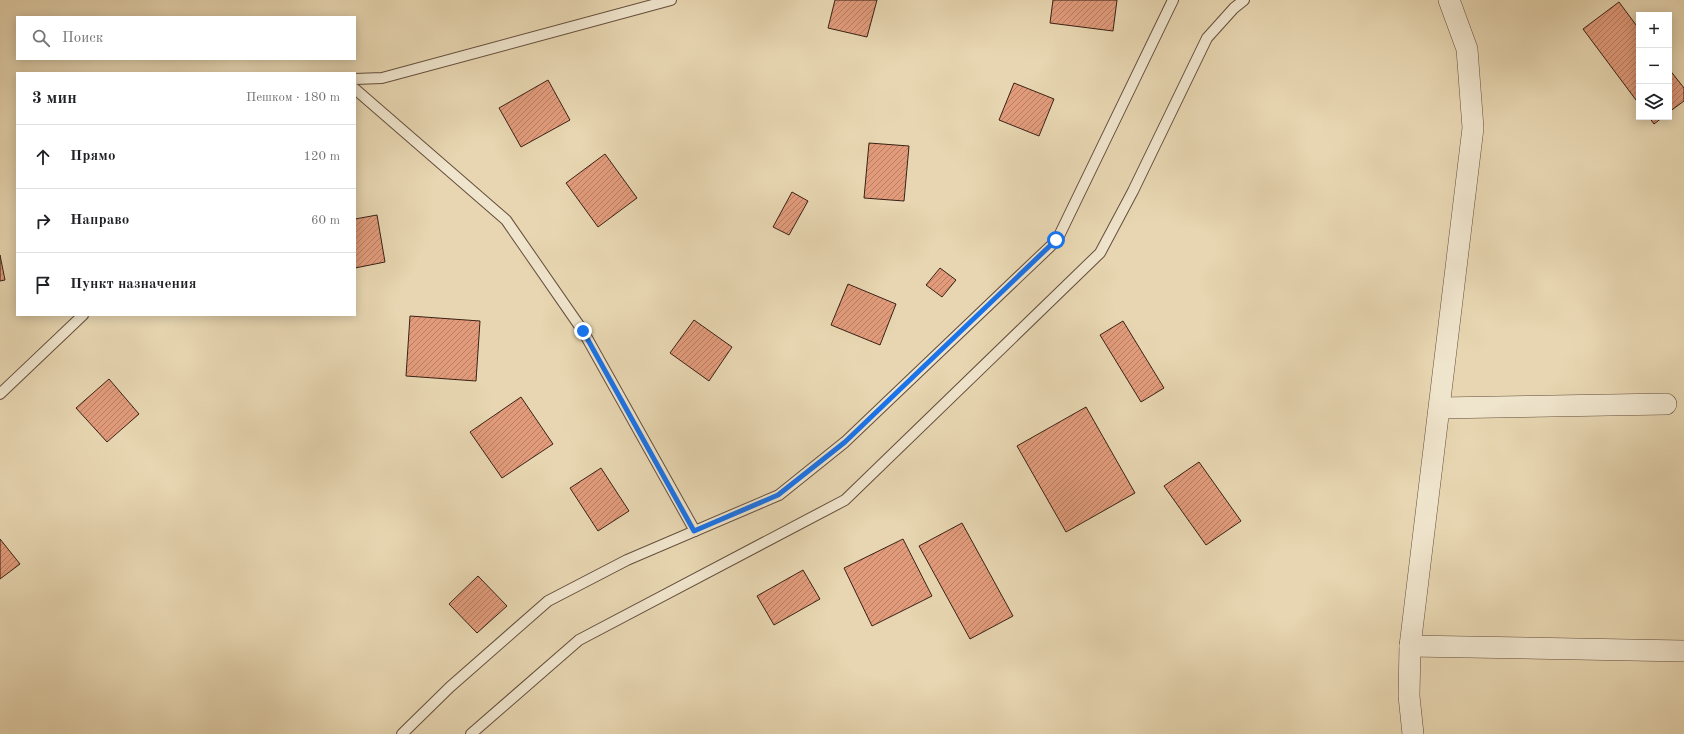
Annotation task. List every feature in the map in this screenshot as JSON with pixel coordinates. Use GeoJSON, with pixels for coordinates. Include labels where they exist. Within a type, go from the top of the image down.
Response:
{"type":"FeatureCollection","features":[{"type":"Feature","properties":{"kind":"street"},"geometry":{"type":"LineString","coordinates":[[1413,734],[1409,696],[1410,646],[1473,128],[1467,49],[1449,0]]}},
{"type":"Feature","properties":{"kind":"street"},"geometry":{"type":"LineString","coordinates":[[1440,408],[1666,404]]}},
{"type":"Feature","properties":{"kind":"street"},"geometry":{"type":"LineString","coordinates":[[1410,646],[1684,651]]}},
{"type":"Feature","properties":{"kind":"lane"},"geometry":{"type":"LineString","coordinates":[[356,80],[382,78],[670,0]]}},
{"type":"Feature","properties":{"kind":"lane"},"geometry":{"type":"LineString","coordinates":[[402,734],[450,687],[548,601],[627,560],[778,495],[845,442],[1056,240],[1173,0]]}},
{"type":"Feature","properties":{"kind":"lane"},"geometry":{"type":"LineString","coordinates":[[471,734],[579,640],[845,500],[1100,253],[1134,191],[1207,38],[1234,8],[1244,0]]}},
{"type":"Feature","properties":{"kind":"lane"},"geometry":{"type":"LineString","coordinates":[[356,90],[506,220],[583,331],[694,531]]}},
{"type":"Feature","properties":{"kind":"lane"},"geometry":{"type":"LineString","coordinates":[[0,394],[82,316]]}},
{"type":"Feature","properties":{"kind":"building"},"geometry":{"type":"Polygon","coordinates":[[[835,0],[877,0],[867,37],[828,28],[835,0]]]}},
{"type":"Feature","properties":{"kind":"building"},"geometry":{"type":"Polygon","coordinates":[[[1053,0],[1117,0],[1113,31],[1050,23],[1053,0]]]}},
{"type":"Feature","properties":{"kind":"building"},"geometry":{"type":"Polygon","coordinates":[[[1619,2],[1636,25],[1636,100],[1583,29],[1619,2]]]}},
{"type":"Feature","properties":{"kind":"building"},"geometry":{"type":"Polygon","coordinates":[[[1672,73],[1684,88],[1684,101],[1672,110],[1672,73]]]}},
{"type":"Feature","properties":{"kind":"building"},"geometry":{"type":"Polygon","coordinates":[[[548,80],[570,120],[521,147],[499,108],[548,80]]]}},
{"type":"Feature","properties":{"kind":"building"},"geometry":{"type":"Polygon","coordinates":[[[1014,83],[1054,99],[1039,136],[999,120],[1014,83]]]}},
{"type":"Feature","properties":{"kind":"building"},"geometry":{"type":"Polygon","coordinates":[[[1651,120],[1659,120],[1654,124],[1651,120]]]}},
{"type":"Feature","properties":{"kind":"building"},"geometry":{"type":"Polygon","coordinates":[[[869,143],[909,146],[904,201],[864,198],[869,143]]]}},
{"type":"Feature","properties":{"kind":"building"},"geometry":{"type":"Polygon","coordinates":[[[605,154],[637,198],[598,227],[566,183],[605,154]]]}},
{"type":"Feature","properties":{"kind":"building"},"geometry":{"type":"Polygon","coordinates":[[[792,192],[808,201],[789,235],[773,227],[792,192]]]}},
{"type":"Feature","properties":{"kind":"building"},"geometry":{"type":"Polygon","coordinates":[[[377,215],[385,262],[356,268],[356,219],[377,215]]]}},
{"type":"Feature","properties":{"kind":"building"},"geometry":{"type":"Polygon","coordinates":[[[0,255],[5,280],[0,281],[0,255]]]}},
{"type":"Feature","properties":{"kind":"building"},"geometry":{"type":"Polygon","coordinates":[[[940,268],[956,280],[942,297],[926,285],[940,268]]]}},
{"type":"Feature","properties":{"kind":"building"},"geometry":{"type":"Polygon","coordinates":[[[848,284],[896,304],[880,345],[831,325],[848,284]]]}},
{"type":"Feature","properties":{"kind":"building"},"geometry":{"type":"Polygon","coordinates":[[[410,316],[480,321],[476,381],[406,376],[410,316]]]}},
{"type":"Feature","properties":{"kind":"building"},"geometry":{"type":"Polygon","coordinates":[[[694,320],[732,347],[709,381],[670,353],[694,320]]]}},
{"type":"Feature","properties":{"kind":"building"},"geometry":{"type":"Polygon","coordinates":[[[1123,321],[1164,388],[1141,402],[1100,335],[1123,321]]]}},
{"type":"Feature","properties":{"kind":"building"},"geometry":{"type":"Polygon","coordinates":[[[109,379],[139,414],[107,442],[76,408],[109,379]]]}},
{"type":"Feature","properties":{"kind":"building"},"geometry":{"type":"Polygon","coordinates":[[[521,397],[553,444],[502,478],[470,432],[521,397]]]}},
{"type":"Feature","properties":{"kind":"building"},"geometry":{"type":"Polygon","coordinates":[[[1086,407],[1135,493],[1066,532],[1017,446],[1086,407]]]}},
{"type":"Feature","properties":{"kind":"building"},"geometry":{"type":"Polygon","coordinates":[[[1199,462],[1241,521],[1206,545],[1164,486],[1199,462]]]}},
{"type":"Feature","properties":{"kind":"building"},"geometry":{"type":"Polygon","coordinates":[[[601,468],[629,511],[598,531],[570,488],[601,468]]]}},
{"type":"Feature","properties":{"kind":"building"},"geometry":{"type":"Polygon","coordinates":[[[962,523],[1013,616],[970,639],[919,546],[962,523]]]}},
{"type":"Feature","properties":{"kind":"building"},"geometry":{"type":"Polygon","coordinates":[[[0,539],[20,564],[0,579],[0,539]]]}},
{"type":"Feature","properties":{"kind":"building"},"geometry":{"type":"Polygon","coordinates":[[[903,539],[932,596],[872,626],[844,568],[903,539]]]}},
{"type":"Feature","properties":{"kind":"building"},"geometry":{"type":"Polygon","coordinates":[[[803,570],[820,599],[774,625],[757,596],[803,570]]]}},
{"type":"Feature","properties":{"kind":"building"},"geometry":{"type":"Polygon","coordinates":[[[478,576],[507,606],[477,633],[449,604],[478,576]]]}},
{"type":"Feature","properties":{"kind":"route"},"geometry":{"type":"LineString","coordinates":[[583,331],[694,531],[778,495],[845,442],[1056,240]]}}]}
